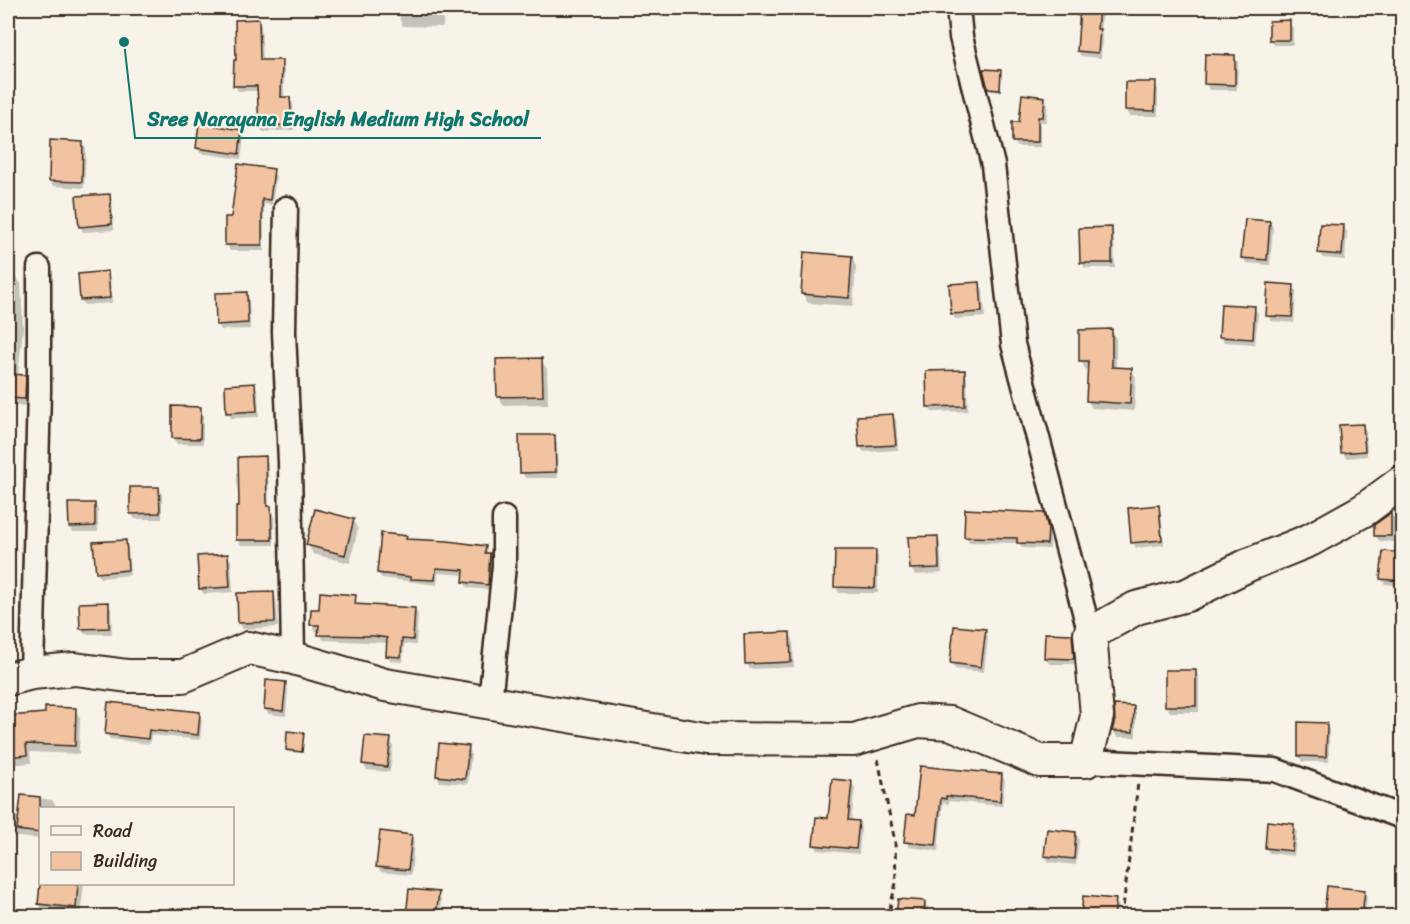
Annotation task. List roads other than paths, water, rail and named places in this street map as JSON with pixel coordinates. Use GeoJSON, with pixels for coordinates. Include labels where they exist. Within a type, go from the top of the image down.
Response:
{"type":"FeatureCollection","features":[{"type":"Feature","properties":{"kind":"street"},"geometry":{"type":"LineString","coordinates":[[958,8],[961,37],[993,165],[1013,344],[1090,634],[1097,716],[1086,761]]}},
{"type":"Feature","properties":{"kind":"street"},"geometry":{"type":"LineString","coordinates":[[286,208],[284,332],[290,462],[292,658]]}},
{"type":"Feature","properties":{"kind":"street"},"geometry":{"type":"LineString","coordinates":[[39,267],[39,391],[20,676],[75,669],[128,676],[183,676],[249,648],[384,685],[706,739],[854,740],[918,722],[950,723],[1040,761],[1140,763],[1275,770],[1402,817]]}},
{"type":"Feature","properties":{"kind":"street"},"geometry":{"type":"LineString","coordinates":[[1090,634],[1136,608],[1187,596],[1248,565],[1310,540],[1364,510],[1402,482]]}},
{"type":"Feature","properties":{"kind":"street"},"geometry":{"type":"LineString","coordinates":[[490,702],[504,566],[504,518]]}},
{"type":"Feature","properties":{"kind":"place","name":"Sree Narayana English Medium High School"},"geometry":{"type":"Point","coordinates":[124,42]}}]}
